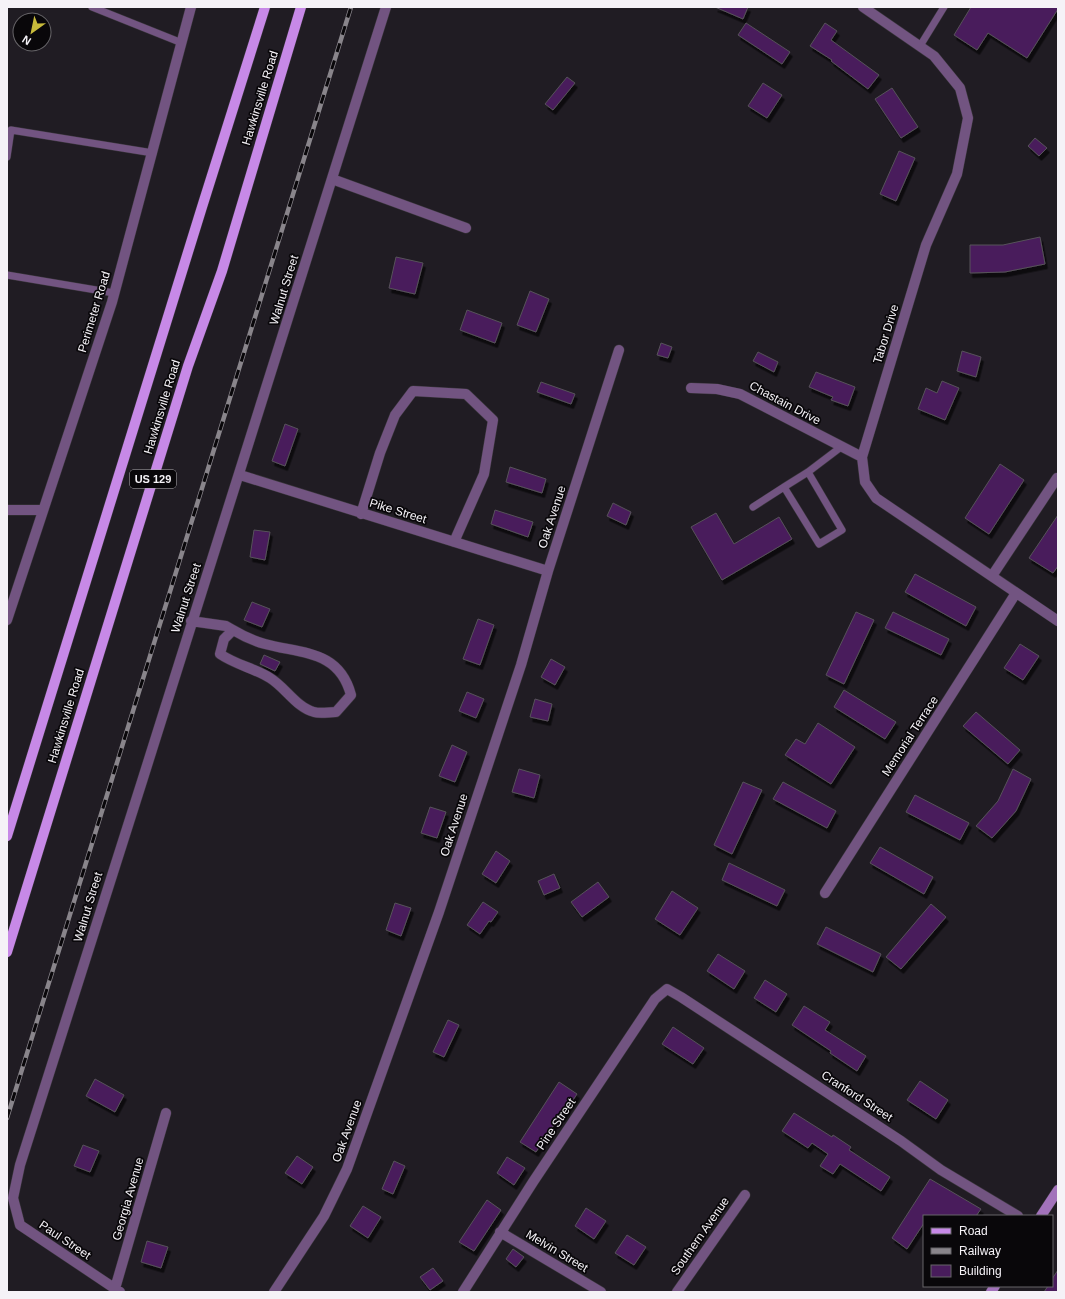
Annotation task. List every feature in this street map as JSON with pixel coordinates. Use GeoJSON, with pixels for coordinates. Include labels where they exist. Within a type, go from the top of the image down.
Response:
{"type":"FeatureCollection","features":[{"type":"Feature","properties":{"kind":"main road","name":"Hawkinsville Road"},"geometry":{"type":"LineString","coordinates":[[7,836],[265,7]]}},
{"type":"Feature","properties":{"kind":"main road","name":"Hawkinsville Road"},"geometry":{"type":"LineString","coordinates":[[7,952],[188,366],[222,271],[301,7]]}},
{"type":"Feature","properties":{"kind":"main road"},"geometry":{"type":"LineString","coordinates":[[1042,1215],[1058,1190]]}},
{"type":"Feature","properties":{"kind":"street","name":"Perimeter Road"},"geometry":{"type":"LineString","coordinates":[[7,620],[114,293],[153,153],[191,7]]}},
{"type":"Feature","properties":{"kind":"street","name":"Walnut Street"},"geometry":{"type":"LineString","coordinates":[[13,1198],[20,1165],[191,621],[240,475],[386,7]]}},
{"type":"Feature","properties":{"kind":"street","name":"Tabor Drive"},"geometry":{"type":"LineString","coordinates":[[863,7],[934,56],[960,88],[968,118],[957,174],[926,245],[862,457],[865,482],[876,498],[1058,621]]}},
{"type":"Feature","properties":{"kind":"street"},"geometry":{"type":"LineString","coordinates":[[332,179],[466,228]]}},
{"type":"Feature","properties":{"kind":"street","name":"Oak Avenue"},"geometry":{"type":"LineString","coordinates":[[274,1292],[324,1216],[347,1169],[439,912],[521,665],[548,572],[619,350]]}},
{"type":"Feature","properties":{"kind":"street","name":"Chastain Drive"},"geometry":{"type":"LineString","coordinates":[[691,388],[717,389],[740,394],[862,457]]}},
{"type":"Feature","properties":{"kind":"street"},"geometry":{"type":"LineString","coordinates":[[361,514],[380,453],[395,415],[413,391],[466,394],[493,420],[484,474],[454,542]]}},
{"type":"Feature","properties":{"kind":"street","name":"Pike Street"},"geometry":{"type":"LineString","coordinates":[[240,475],[548,572]]}},
{"type":"Feature","properties":{"kind":"street"},"geometry":{"type":"LineString","coordinates":[[992,576],[1057,478]]}},
{"type":"Feature","properties":{"kind":"street"},"geometry":{"type":"LineString","coordinates":[[7,510],[43,510]]}},
{"type":"Feature","properties":{"kind":"street","name":"Memorial Terrace"},"geometry":{"type":"LineString","coordinates":[[825,893],[1016,593]]}},
{"type":"Feature","properties":{"kind":"street"},"geometry":{"type":"LineString","coordinates":[[191,621],[226,626],[264,644],[314,655],[334,665],[348,680],[351,695],[336,712],[314,712],[302,706],[271,678],[251,668],[232,662],[220,654],[224,639],[233,630]]}},
{"type":"Feature","properties":{"kind":"street","name":"Pine Street"},"geometry":{"type":"LineString","coordinates":[[463,1292],[500,1232],[655,999],[667,990],[681,997]]}},
{"type":"Feature","properties":{"kind":"street","name":"Cranford Street"},"geometry":{"type":"LineString","coordinates":[[681,997],[901,1141],[941,1170],[1016,1215]]}},
{"type":"Feature","properties":{"kind":"street","name":"Georgia Avenue"},"geometry":{"type":"LineString","coordinates":[[116,1291],[166,1113]]}},
{"type":"Feature","properties":{"kind":"street","name":"Southern Avenue"},"geometry":{"type":"LineString","coordinates":[[677,1292],[745,1195]]}},
{"type":"Feature","properties":{"kind":"street","name":"Paul Street"},"geometry":{"type":"LineString","coordinates":[[13,1198],[20,1225],[116,1291]]}},
{"type":"Feature","properties":{"kind":"street","name":"Melvin Street"},"geometry":{"type":"LineString","coordinates":[[500,1232],[601,1292]]}},
{"type":"Feature","properties":{"kind":"lane"},"geometry":{"type":"LineString","coordinates":[[92,7],[182,43]]}},
{"type":"Feature","properties":{"kind":"lane"},"geometry":{"type":"LineString","coordinates":[[920,46],[944,7]]}},
{"type":"Feature","properties":{"kind":"lane"},"geometry":{"type":"LineString","coordinates":[[7,157],[11,130],[153,153]]}},
{"type":"Feature","properties":{"kind":"lane"},"geometry":{"type":"LineString","coordinates":[[7,275],[114,293]]}},
{"type":"Feature","properties":{"kind":"lane"},"geometry":{"type":"LineString","coordinates":[[753,507],[808,472],[841,447]]}},
{"type":"Feature","properties":{"kind":"lane"},"geometry":{"type":"LineString","coordinates":[[784,487],[819,544],[842,530],[808,472]]}},
{"type":"Feature","properties":{"kind":"building"},"geometry":{"type":"Polygon","coordinates":[[[715,7],[748,7],[743,19],[715,7]]]}},
{"type":"Feature","properties":{"kind":"building"},"geometry":{"type":"Polygon","coordinates":[[[971,7],[1058,7],[1058,9],[1027,58],[988,33],[977,50],[954,35],[971,7]]]}},
{"type":"Feature","properties":{"kind":"building"},"geometry":{"type":"Polygon","coordinates":[[[746,23],[790,52],[782,64],[738,35],[746,23]]]}},
{"type":"Feature","properties":{"kind":"building"},"geometry":{"type":"Polygon","coordinates":[[[825,23],[837,31],[831,40],[879,75],[868,89],[831,61],[832,60],[810,46],[825,23]]]}},
{"type":"Feature","properties":{"kind":"building"},"geometry":{"type":"Polygon","coordinates":[[[567,77],[575,83],[553,110],[545,104],[567,77]]]}},
{"type":"Feature","properties":{"kind":"building"},"geometry":{"type":"Polygon","coordinates":[[[763,83],[782,95],[767,118],[748,106],[763,83]]]}},
{"type":"Feature","properties":{"kind":"building"},"geometry":{"type":"Polygon","coordinates":[[[892,88],[918,127],[901,138],[875,99],[892,88]]]}},
{"type":"Feature","properties":{"kind":"building"},"geometry":{"type":"Polygon","coordinates":[[[1035,138],[1047,148],[1039,156],[1028,146],[1035,138]]]}},
{"type":"Feature","properties":{"kind":"building"},"geometry":{"type":"Polygon","coordinates":[[[899,151],[915,158],[896,201],[880,194],[899,151]]]}},
{"type":"Feature","properties":{"kind":"building"},"geometry":{"type":"Polygon","coordinates":[[[1040,237],[1045,264],[1005,272],[970,273],[970,245],[1003,245],[1040,237]]]}},
{"type":"Feature","properties":{"kind":"building"},"geometry":{"type":"Polygon","coordinates":[[[396,257],[423,263],[415,294],[389,288],[396,257]]]}},
{"type":"Feature","properties":{"kind":"building"},"geometry":{"type":"Polygon","coordinates":[[[530,291],[549,299],[536,332],[517,325],[530,291]]]}},
{"type":"Feature","properties":{"kind":"building"},"geometry":{"type":"Polygon","coordinates":[[[467,310],[502,323],[495,343],[460,330],[467,310]]]}},
{"type":"Feature","properties":{"kind":"building"},"geometry":{"type":"Polygon","coordinates":[[[661,343],[672,347],[668,358],[657,355],[661,343]]]}},
{"type":"Feature","properties":{"kind":"building"},"geometry":{"type":"Polygon","coordinates":[[[962,351],[981,357],[976,377],[957,371],[962,351]]]}},
{"type":"Feature","properties":{"kind":"building"},"geometry":{"type":"Polygon","coordinates":[[[758,352],[778,362],[774,372],[753,361],[758,352]]]}},
{"type":"Feature","properties":{"kind":"building"},"geometry":{"type":"Polygon","coordinates":[[[816,372],[855,387],[848,406],[831,400],[833,397],[809,387],[816,372]]]}},
{"type":"Feature","properties":{"kind":"building"},"geometry":{"type":"Polygon","coordinates":[[[942,381],[959,388],[945,420],[918,409],[926,388],[937,393],[942,381]]]}},
{"type":"Feature","properties":{"kind":"building"},"geometry":{"type":"Polygon","coordinates":[[[541,382],[575,394],[571,404],[537,392],[541,382]]]}},
{"type":"Feature","properties":{"kind":"building"},"geometry":{"type":"Polygon","coordinates":[[[285,424],[298,429],[285,466],[272,461],[285,424]]]}},
{"type":"Feature","properties":{"kind":"building"},"geometry":{"type":"Polygon","coordinates":[[[1000,464],[1024,480],[989,534],[965,518],[1000,464]]]}},
{"type":"Feature","properties":{"kind":"building"},"geometry":{"type":"Polygon","coordinates":[[[510,467],[546,479],[542,493],[506,482],[510,467]]]}},
{"type":"Feature","properties":{"kind":"building"},"geometry":{"type":"Polygon","coordinates":[[[613,503],[631,512],[626,525],[607,516],[613,503]]]}},
{"type":"Feature","properties":{"kind":"building"},"geometry":{"type":"Polygon","coordinates":[[[495,510],[533,522],[528,537],[491,524],[495,510]]]}},
{"type":"Feature","properties":{"kind":"building"},"geometry":{"type":"Polygon","coordinates":[[[716,513],[734,544],[779,517],[792,539],[722,580],[691,527],[716,513]]]}},
{"type":"Feature","properties":{"kind":"building"},"geometry":{"type":"Polygon","coordinates":[[[1058,515],[1058,566],[1053,573],[1029,558],[1058,515]]]}},
{"type":"Feature","properties":{"kind":"building"},"geometry":{"type":"Polygon","coordinates":[[[254,530],[270,532],[265,560],[250,557],[254,530]]]}},
{"type":"Feature","properties":{"kind":"building"},"geometry":{"type":"Polygon","coordinates":[[[915,574],[976,607],[966,626],[905,592],[915,574]]]}},
{"type":"Feature","properties":{"kind":"building"},"geometry":{"type":"Polygon","coordinates":[[[252,602],[270,609],[262,627],[244,620],[252,602]]]}},
{"type":"Feature","properties":{"kind":"building"},"geometry":{"type":"Polygon","coordinates":[[[856,612],[874,620],[844,684],[826,675],[856,612]]]}},
{"type":"Feature","properties":{"kind":"building"},"geometry":{"type":"Polygon","coordinates":[[[893,612],[949,639],[941,655],[885,628],[893,612]]]}},
{"type":"Feature","properties":{"kind":"building"},"geometry":{"type":"Polygon","coordinates":[[[478,619],[494,625],[480,665],[463,659],[478,619]]]}},
{"type":"Feature","properties":{"kind":"building"},"geometry":{"type":"Polygon","coordinates":[[[1020,644],[1039,656],[1023,680],[1004,668],[1020,644]]]}},
{"type":"Feature","properties":{"kind":"building"},"geometry":{"type":"Polygon","coordinates":[[[264,655],[280,662],[275,671],[260,664],[264,655]]]}},
{"type":"Feature","properties":{"kind":"building"},"geometry":{"type":"Polygon","coordinates":[[[551,659],[565,667],[555,685],[541,677],[551,659]]]}},
{"type":"Feature","properties":{"kind":"building"},"geometry":{"type":"Polygon","coordinates":[[[844,690],[896,722],[885,739],[834,707],[844,690]]]}},
{"type":"Feature","properties":{"kind":"building"},"geometry":{"type":"Polygon","coordinates":[[[467,692],[484,699],[476,718],[459,711],[467,692]]]}},
{"type":"Feature","properties":{"kind":"building"},"geometry":{"type":"Polygon","coordinates":[[[535,699],[552,704],[548,721],[530,717],[535,699]]]}},
{"type":"Feature","properties":{"kind":"building"},"geometry":{"type":"Polygon","coordinates":[[[976,712],[1020,750],[1008,764],[963,726],[976,712]]]}},
{"type":"Feature","properties":{"kind":"building"},"geometry":{"type":"Polygon","coordinates":[[[818,723],[855,747],[831,784],[785,755],[796,739],[805,744],[818,723]]]}},
{"type":"Feature","properties":{"kind":"building"},"geometry":{"type":"Polygon","coordinates":[[[452,745],[467,752],[455,782],[439,776],[452,745]]]}},
{"type":"Feature","properties":{"kind":"building"},"geometry":{"type":"Polygon","coordinates":[[[519,769],[540,775],[534,798],[512,792],[519,769]]]}},
{"type":"Feature","properties":{"kind":"building"},"geometry":{"type":"Polygon","coordinates":[[[1013,769],[1031,779],[1016,811],[992,838],[976,826],[998,801],[1013,769]]]}},
{"type":"Feature","properties":{"kind":"building"},"geometry":{"type":"Polygon","coordinates":[[[743,782],[762,790],[732,854],[714,845],[743,782]]]}},
{"type":"Feature","properties":{"kind":"building"},"geometry":{"type":"Polygon","coordinates":[[[783,782],[836,811],[827,828],[773,799],[783,782]]]}},
{"type":"Feature","properties":{"kind":"building"},"geometry":{"type":"Polygon","coordinates":[[[915,795],[969,823],[960,840],[906,812],[915,795]]]}},
{"type":"Feature","properties":{"kind":"building"},"geometry":{"type":"Polygon","coordinates":[[[430,807],[446,812],[437,838],[421,833],[430,807]]]}},
{"type":"Feature","properties":{"kind":"building"},"geometry":{"type":"Polygon","coordinates":[[[880,847],[933,877],[924,894],[870,863],[880,847]]]}},
{"type":"Feature","properties":{"kind":"building"},"geometry":{"type":"Polygon","coordinates":[[[496,851],[510,861],[496,883],[482,874],[496,851]]]}},
{"type":"Feature","properties":{"kind":"building"},"geometry":{"type":"Polygon","coordinates":[[[729,863],[785,890],[777,906],[722,880],[729,863]]]}},
{"type":"Feature","properties":{"kind":"building"},"geometry":{"type":"Polygon","coordinates":[[[554,874],[560,888],[544,895],[538,881],[554,874]]]}},
{"type":"Feature","properties":{"kind":"building"},"geometry":{"type":"Polygon","coordinates":[[[598,882],[609,897],[582,917],[571,902],[598,882]]]}},
{"type":"Feature","properties":{"kind":"building"},"geometry":{"type":"Polygon","coordinates":[[[672,891],[698,908],[680,935],[655,919],[672,891]]]}},
{"type":"Feature","properties":{"kind":"building"},"geometry":{"type":"Polygon","coordinates":[[[483,902],[498,912],[491,922],[489,921],[480,934],[467,925],[483,902]]]}},
{"type":"Feature","properties":{"kind":"building"},"geometry":{"type":"Polygon","coordinates":[[[395,903],[411,908],[401,936],[386,930],[395,903]]]}},
{"type":"Feature","properties":{"kind":"building"},"geometry":{"type":"Polygon","coordinates":[[[931,904],[946,917],[901,969],[886,957],[931,904]]]}},
{"type":"Feature","properties":{"kind":"building"},"geometry":{"type":"Polygon","coordinates":[[[826,927],[881,954],[873,972],[817,944],[826,927]]]}},
{"type":"Feature","properties":{"kind":"building"},"geometry":{"type":"Polygon","coordinates":[[[718,954],[745,971],[734,989],[707,971],[718,954]]]}},
{"type":"Feature","properties":{"kind":"building"},"geometry":{"type":"Polygon","coordinates":[[[765,980],[787,994],[776,1012],[754,998],[765,980]]]}},
{"type":"Feature","properties":{"kind":"building"},"geometry":{"type":"Polygon","coordinates":[[[804,1006],[830,1022],[825,1030],[866,1056],[857,1071],[830,1053],[831,1051],[792,1025],[804,1006]]]}},
{"type":"Feature","properties":{"kind":"building"},"geometry":{"type":"Polygon","coordinates":[[[448,1020],[459,1025],[444,1057],[433,1052],[448,1020]]]}},
{"type":"Feature","properties":{"kind":"building"},"geometry":{"type":"Polygon","coordinates":[[[673,1027],[704,1048],[693,1064],[662,1044],[673,1027]]]}},
{"type":"Feature","properties":{"kind":"building"},"geometry":{"type":"Polygon","coordinates":[[[95,1079],[124,1095],[115,1112],[86,1096],[95,1079]]]}},
{"type":"Feature","properties":{"kind":"building"},"geometry":{"type":"Polygon","coordinates":[[[920,1081],[948,1100],[936,1119],[907,1100],[920,1081]]]}},
{"type":"Feature","properties":{"kind":"building"},"geometry":{"type":"Polygon","coordinates":[[[559,1082],[577,1094],[561,1118],[559,1117],[536,1152],[520,1142],[559,1082]]]}},
{"type":"Feature","properties":{"kind":"building"},"geometry":{"type":"Polygon","coordinates":[[[794,1113],[851,1147],[849,1150],[890,1177],[881,1191],[840,1164],[833,1174],[820,1166],[828,1154],[812,1143],[808,1148],[782,1131],[794,1113]]]}},
{"type":"Feature","properties":{"kind":"building"},"geometry":{"type":"Polygon","coordinates":[[[83,1145],[99,1151],[90,1172],[74,1166],[83,1145]]]}},
{"type":"Feature","properties":{"kind":"building"},"geometry":{"type":"Polygon","coordinates":[[[297,1156],[313,1167],[302,1184],[285,1173],[297,1156]]]}},
{"type":"Feature","properties":{"kind":"building"},"geometry":{"type":"Polygon","coordinates":[[[507,1157],[525,1168],[514,1185],[497,1173],[507,1157]]]}},
{"type":"Feature","properties":{"kind":"building"},"geometry":{"type":"Polygon","coordinates":[[[394,1161],[405,1166],[393,1194],[382,1189],[394,1161]]]}},
{"type":"Feature","properties":{"kind":"building"},"geometry":{"type":"Polygon","coordinates":[[[930,1179],[981,1209],[977,1215],[923,1215],[923,1225],[907,1249],[892,1238],[930,1179]]]}},
{"type":"Feature","properties":{"kind":"building"},"geometry":{"type":"Polygon","coordinates":[[[487,1200],[501,1210],[474,1251],[459,1242],[487,1200]]]}},
{"type":"Feature","properties":{"kind":"building"},"geometry":{"type":"Polygon","coordinates":[[[363,1206],[381,1217],[368,1238],[350,1226],[363,1206]]]}},
{"type":"Feature","properties":{"kind":"building"},"geometry":{"type":"Polygon","coordinates":[[[586,1208],[606,1221],[594,1239],[575,1226],[586,1208]]]}},
{"type":"Feature","properties":{"kind":"building"},"geometry":{"type":"Polygon","coordinates":[[[627,1235],[646,1247],[634,1265],[615,1253],[627,1235]]]}},
{"type":"Feature","properties":{"kind":"building"},"geometry":{"type":"Polygon","coordinates":[[[147,1241],[168,1247],[161,1268],[141,1262],[147,1241]]]}},
{"type":"Feature","properties":{"kind":"building"},"geometry":{"type":"Polygon","coordinates":[[[513,1249],[524,1257],[516,1267],[506,1259],[513,1249]]]}},
{"type":"Feature","properties":{"kind":"building"},"geometry":{"type":"Polygon","coordinates":[[[433,1268],[443,1281],[430,1290],[420,1277],[433,1268]]]}},
{"type":"Feature","properties":{"kind":"building"},"geometry":{"type":"Polygon","coordinates":[[[1058,1270],[1058,1292],[1044,1292],[1047,1287],[1053,1287],[1053,1278],[1058,1270]]]}},
{"type":"Feature","properties":{"kind":"railway"},"geometry":{"type":"LineString","coordinates":[[7,1118],[351,7]]}}]}
